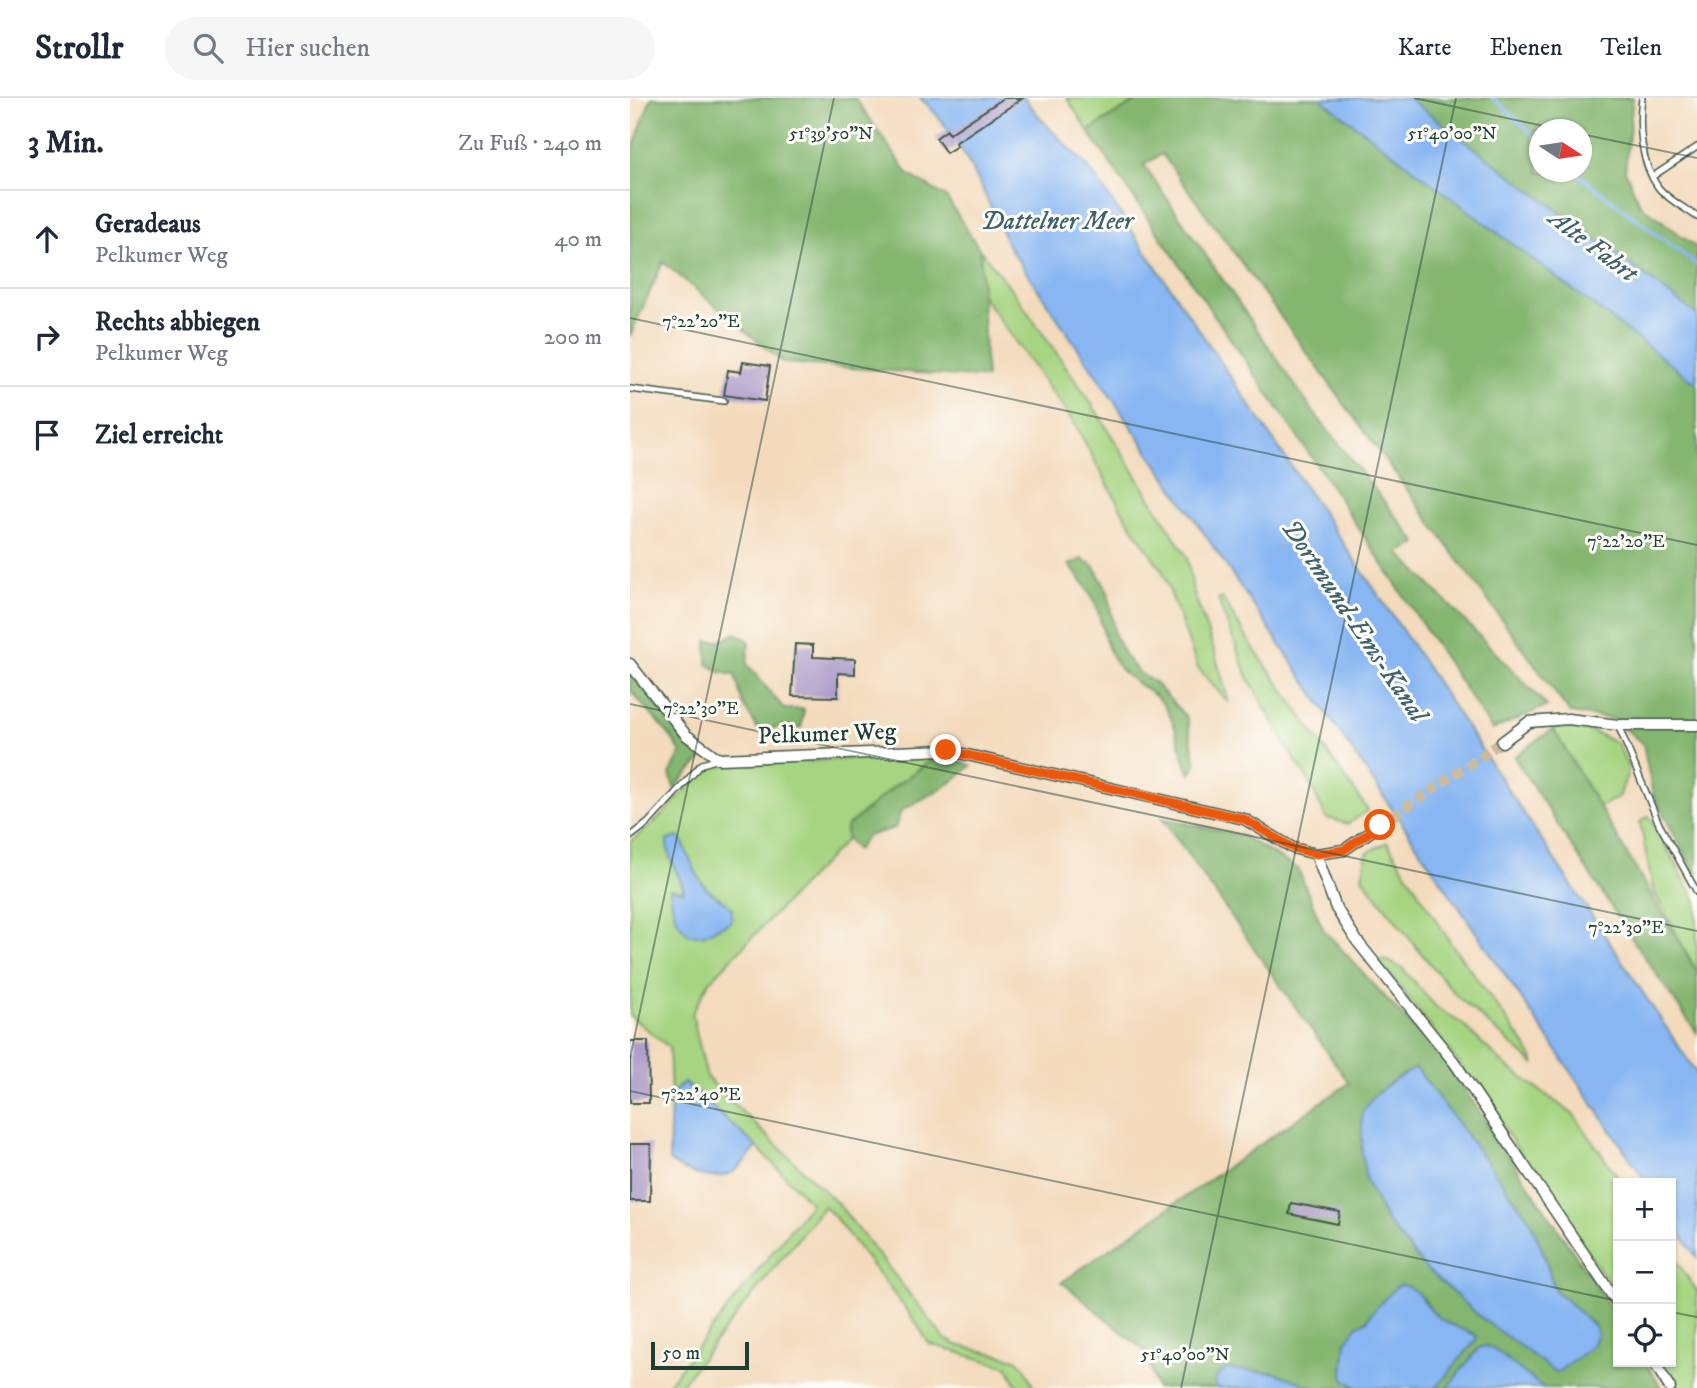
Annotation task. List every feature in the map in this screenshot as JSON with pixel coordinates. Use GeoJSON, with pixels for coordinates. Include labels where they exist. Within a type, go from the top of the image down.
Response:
{"type":"FeatureCollection","features":[{"type":"Feature","properties":{"kind":"street"},"geometry":{"type":"LineString","coordinates":[[630,664],[686,735],[719,759]]}},
{"type":"Feature","properties":{"kind":"street"},"geometry":{"type":"LineString","coordinates":[[1502,742],[1529,722],[1568,719],[1618,725],[1697,725]]}},
{"type":"Feature","properties":{"kind":"street","name":"Pelkumer Weg"},"geometry":{"type":"LineString","coordinates":[[719,759],[946,750],[1244,819],[1293,848],[1316,854]]}},
{"type":"Feature","properties":{"kind":"street"},"geometry":{"type":"LineString","coordinates":[[1380,825],[1344,850],[1316,854],[1336,908],[1357,941],[1454,1062],[1613,1297]]}},
{"type":"Feature","properties":{"kind":"street"},"geometry":{"type":"LineString","coordinates":[[1657,1367],[1670,1388]]}},
{"type":"Feature","properties":{"kind":"lane"},"geometry":{"type":"LineString","coordinates":[[1642,98],[1642,135],[1652,177],[1659,189],[1697,217]]}},
{"type":"Feature","properties":{"kind":"lane"},"geometry":{"type":"LineString","coordinates":[[1652,177],[1697,147]]}},
{"type":"Feature","properties":{"kind":"lane"},"geometry":{"type":"LineString","coordinates":[[630,389],[724,401]]}},
{"type":"Feature","properties":{"kind":"lane"},"geometry":{"type":"LineString","coordinates":[[1618,725],[1659,824],[1697,892]]}},
{"type":"Feature","properties":{"kind":"lane"},"geometry":{"type":"LineString","coordinates":[[630,837],[648,823],[702,764],[719,759]]}},
{"type":"Feature","properties":{"kind":"green space"},"geometry":{"type":"Polygon","coordinates":[[[651,98],[855,98],[908,174],[946,197],[980,250],[986,378],[784,363],[663,262],[630,336],[630,157],[651,98]]]}},
{"type":"Feature","properties":{"kind":"green space"},"geometry":{"type":"Polygon","coordinates":[[[1067,98],[1141,98],[1088,131],[1067,98]]]}},
{"type":"Feature","properties":{"kind":"green space"},"geometry":{"type":"Polygon","coordinates":[[[1141,98],[1320,98],[1697,384],[1697,876],[1653,795],[1643,744],[1614,719],[1570,713],[1162,154],[1144,165],[1312,410],[1417,543],[1399,553],[1547,706],[1492,730],[1323,474],[1088,131],[1141,98]]]}},
{"type":"Feature","properties":{"kind":"green space"},"geometry":{"type":"Polygon","coordinates":[[[1408,98],[1633,98],[1625,171],[1640,204],[1697,248],[1697,315],[1408,98]]]}},
{"type":"Feature","properties":{"kind":"green space"},"geometry":{"type":"Polygon","coordinates":[[[980,250],[1010,287],[1090,401],[1187,557],[1193,591],[1229,703],[1198,668],[1163,572],[1124,514],[1076,426],[982,295],[980,250]]]}},
{"type":"Feature","properties":{"kind":"green space"},"geometry":{"type":"Polygon","coordinates":[[[1082,559],[1094,566],[1108,592],[1115,636],[1125,656],[1138,672],[1154,682],[1187,718],[1196,764],[1190,774],[1172,721],[1163,704],[1123,672],[1110,653],[1094,601],[1069,565],[1082,559]]]}},
{"type":"Feature","properties":{"kind":"green space"},"geometry":{"type":"Polygon","coordinates":[[[1222,598],[1252,646],[1368,810],[1348,824],[1326,818],[1309,781],[1248,677],[1218,600],[1222,598]]]}},
{"type":"Feature","properties":{"kind":"green space"},"geometry":{"type":"Polygon","coordinates":[[[736,633],[749,641],[747,664],[784,709],[804,709],[801,728],[777,727],[761,734],[743,704],[735,675],[720,672],[707,664],[707,641],[721,641],[736,633]]]}},
{"type":"Feature","properties":{"kind":"green space"},"geometry":{"type":"Polygon","coordinates":[[[630,673],[701,760],[674,788],[670,774],[681,753],[672,738],[630,690],[630,673]]]}},
{"type":"Feature","properties":{"kind":"green space"},"geometry":{"type":"Polygon","coordinates":[[[1559,726],[1591,731],[1617,743],[1629,769],[1619,797],[1599,807],[1553,729],[1559,726]]]}},
{"type":"Feature","properties":{"kind":"green space"},"geometry":{"type":"Polygon","coordinates":[[[1553,729],[1697,972],[1697,1033],[1628,933],[1514,757],[1553,729]]]}},
{"type":"Feature","properties":{"kind":"green space"},"geometry":{"type":"Polygon","coordinates":[[[941,754],[896,785],[846,827],[847,839],[709,982],[692,1014],[707,1078],[839,1205],[945,1339],[957,1345],[1016,1359],[1025,1368],[1034,1388],[1018,1388],[1008,1367],[929,1344],[915,1321],[824,1206],[678,1388],[665,1388],[811,1203],[757,1147],[684,1082],[671,1095],[669,1047],[630,1016],[630,842],[656,821],[705,769],[728,765],[941,754]]]}},
{"type":"Feature","properties":{"kind":"green space"},"geometry":{"type":"Polygon","coordinates":[[[941,754],[971,766],[949,784],[901,811],[895,828],[867,836],[857,850],[847,839],[846,827],[896,785],[941,754]]]}},
{"type":"Feature","properties":{"kind":"green space"},"geometry":{"type":"Polygon","coordinates":[[[1649,816],[1697,903],[1697,972],[1653,890],[1640,822],[1649,816]]]}},
{"type":"Feature","properties":{"kind":"green space"},"geometry":{"type":"Polygon","coordinates":[[[1162,818],[1241,835],[1298,869],[1323,929],[1451,1069],[1613,1312],[1613,1367],[1648,1367],[1662,1388],[1544,1388],[1492,1348],[1485,1346],[1479,1348],[1447,1388],[1436,1388],[1473,1333],[1443,1321],[1412,1289],[1400,1287],[1370,1318],[1358,1326],[1348,1345],[1343,1373],[1352,1386],[1358,1388],[1316,1388],[1276,1373],[1226,1369],[1215,1379],[1216,1388],[1156,1388],[1146,1352],[1062,1282],[1349,1083],[1162,818]],[[1416,1068],[1386,1088],[1362,1113],[1388,1223],[1424,1267],[1484,1320],[1594,1326],[1554,1289],[1530,1220],[1416,1068]]]}},
{"type":"Feature","properties":{"kind":"green space"},"geometry":{"type":"Polygon","coordinates":[[[1387,842],[1450,942],[1528,1049],[1535,1065],[1456,995],[1362,877],[1367,853],[1387,842]]]}},
{"type":"Feature","properties":{"kind":"green space"},"geometry":{"type":"Polygon","coordinates":[[[1384,959],[1402,968],[1437,1008],[1461,1023],[1505,1065],[1574,1115],[1618,1178],[1613,1178],[1613,1288],[1458,1062],[1380,962],[1384,959]]]}},
{"type":"Feature","properties":{"kind":"green space"},"geometry":{"type":"Polygon","coordinates":[[[1676,1260],[1697,1291],[1697,1388],[1676,1388],[1663,1367],[1676,1367],[1676,1260]]]}},
{"type":"Feature","properties":{"kind":"water","name":"Dattelner Meer"},"geometry":{"type":"Polygon","coordinates":[[[920,98],[1025,98],[1090,169],[1400,627],[1697,1074],[1697,1258],[1676,1226],[1676,1178],[1644,1178],[1009,247],[961,148],[920,98]]]}},
{"type":"Feature","properties":{"kind":"water","name":"Alte Fahrt"},"geometry":{"type":"Polygon","coordinates":[[[1320,98],[1408,98],[1697,315],[1697,384],[1320,98]]]}},
{"type":"Feature","properties":{"kind":"water"},"geometry":{"type":"Polygon","coordinates":[[[680,837],[702,882],[732,909],[731,922],[702,935],[690,935],[681,926],[673,909],[670,889],[684,891],[669,854],[667,840],[680,837]]]}},
{"type":"Feature","properties":{"kind":"water"},"geometry":{"type":"Polygon","coordinates":[[[1416,1068],[1530,1220],[1554,1289],[1594,1326],[1597,1333],[1593,1344],[1558,1372],[1484,1320],[1424,1267],[1388,1223],[1366,1181],[1362,1153],[1362,1113],[1374,1096],[1395,1079],[1416,1068]]]}},
{"type":"Feature","properties":{"kind":"water"},"geometry":{"type":"Polygon","coordinates":[[[684,1082],[757,1147],[733,1172],[709,1177],[683,1169],[669,1161],[671,1095],[684,1082]]]}},
{"type":"Feature","properties":{"kind":"water"},"geometry":{"type":"Polygon","coordinates":[[[1400,1285],[1412,1289],[1442,1319],[1477,1336],[1476,1340],[1436,1388],[1358,1388],[1345,1380],[1343,1373],[1346,1342],[1358,1325],[1368,1320],[1372,1312],[1400,1285]]]}},
{"type":"Feature","properties":{"kind":"water"},"geometry":{"type":"Polygon","coordinates":[[[1479,1348],[1492,1348],[1544,1388],[1447,1388],[1479,1348]]]}},
{"type":"Feature","properties":{"kind":"water"},"geometry":{"type":"Polygon","coordinates":[[[1226,1369],[1276,1373],[1316,1388],[1216,1388],[1215,1379],[1226,1369]]]}},
{"type":"Feature","properties":{"kind":"building"},"geometry":{"type":"Polygon","coordinates":[[[1004,98],[1023,98],[955,143],[957,146],[946,153],[936,138],[947,130],[949,134],[1004,98]]]}},
{"type":"Feature","properties":{"kind":"building"},"geometry":{"type":"Polygon","coordinates":[[[743,362],[770,366],[765,401],[724,395],[728,370],[741,372],[743,362]]]}},
{"type":"Feature","properties":{"kind":"building"},"geometry":{"type":"Polygon","coordinates":[[[795,644],[813,645],[813,657],[855,659],[855,674],[838,673],[838,697],[792,696],[795,644]]]}},
{"type":"Feature","properties":{"kind":"building"},"geometry":{"type":"Polygon","coordinates":[[[630,1041],[648,1041],[649,1103],[630,1103],[630,1041]]]}},
{"type":"Feature","properties":{"kind":"building"},"geometry":{"type":"Polygon","coordinates":[[[630,1144],[651,1144],[650,1201],[630,1201],[630,1144]]]}},
{"type":"Feature","properties":{"kind":"building"},"geometry":{"type":"Polygon","coordinates":[[[1291,1203],[1340,1212],[1338,1224],[1289,1214],[1291,1203]]]}},
{"type":"Feature","properties":{"kind":"waterway"},"geometry":{"type":"LineString","coordinates":[[1493,98],[1529,131]]}},
{"type":"Feature","properties":{"kind":"waterway"},"geometry":{"type":"LineString","coordinates":[[1588,182],[1697,265]]}},
{"type":"Feature","properties":{"kind":"tunnel"},"geometry":{"type":"LineString","coordinates":[[1380,825],[1502,742]]}},
{"type":"Feature","properties":{"kind":"route"},"geometry":{"type":"LineString","coordinates":[[946,750],[1244,819],[1293,848],[1316,854],[1344,850],[1380,825]]}},
{"type":"Feature","properties":{"kind":"water label","name":"Dortmund-Ems-Kanal"},"geometry":{"type":"Point","coordinates":[1354,621]}}]}
